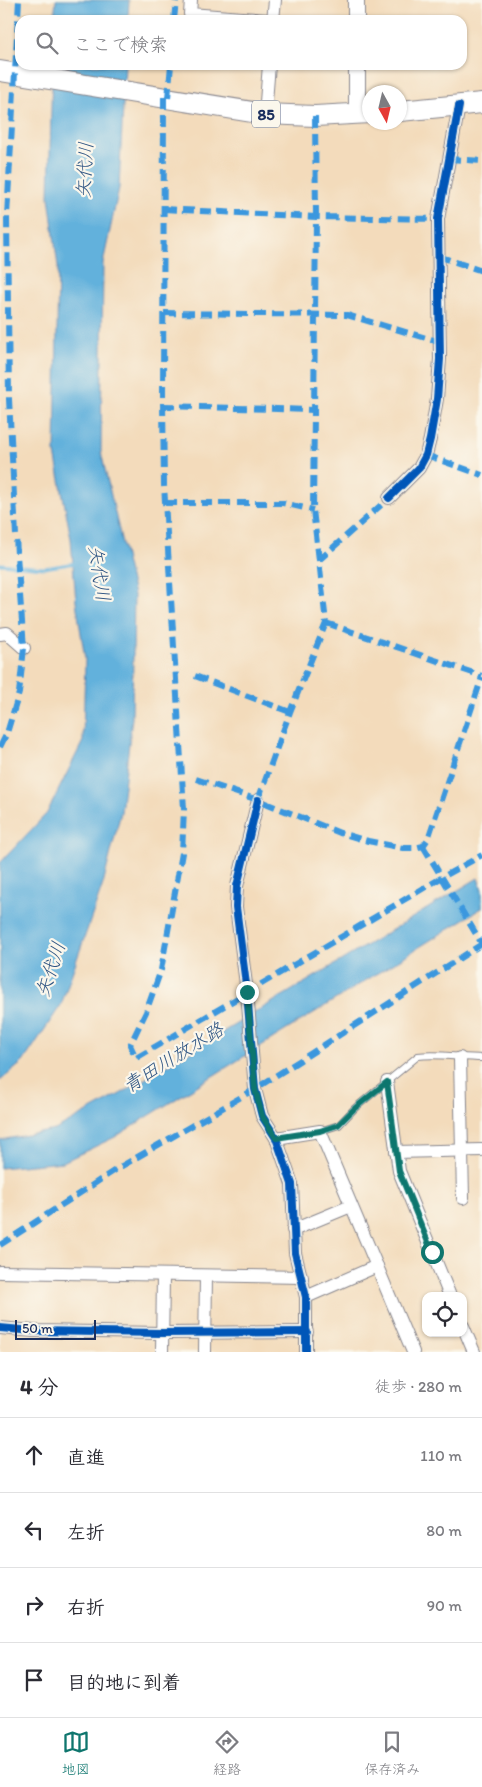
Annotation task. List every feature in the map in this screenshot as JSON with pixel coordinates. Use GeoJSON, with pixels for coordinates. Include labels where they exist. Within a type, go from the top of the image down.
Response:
{"type":"FeatureCollection","features":[{"type":"Feature","properties":{"kind":"main road","name":"85"},"geometry":{"type":"LineString","coordinates":[[0,72],[265,114],[315,116],[362,113]]}},
{"type":"Feature","properties":{"kind":"main road"},"geometry":{"type":"LineString","coordinates":[[407,110],[482,104]]}},
{"type":"Feature","properties":{"kind":"street"},"geometry":{"type":"LineString","coordinates":[[191,0],[190,14],[203,15]]}},
{"type":"Feature","properties":{"kind":"street"},"geometry":{"type":"LineString","coordinates":[[274,15],[275,0]]}},
{"type":"Feature","properties":{"kind":"street"},"geometry":{"type":"LineString","coordinates":[[356,0],[356,15]]}},
{"type":"Feature","properties":{"kind":"street"},"geometry":{"type":"LineString","coordinates":[[265,114],[269,70]]}},
{"type":"Feature","properties":{"kind":"street"},"geometry":{"type":"LineString","coordinates":[[358,70],[362,105]]}},
{"type":"Feature","properties":{"kind":"street"},"geometry":{"type":"LineString","coordinates":[[389,498],[420,468],[430,439],[437,399],[440,359],[438,219],[459,106]]}},
{"type":"Feature","properties":{"kind":"street"},"geometry":{"type":"LineString","coordinates":[[0,634],[7,633],[24,648]]}},
{"type":"Feature","properties":{"kind":"street"},"geometry":{"type":"LineString","coordinates":[[258,800],[237,886],[236,907],[247,992],[255,1089],[262,1116],[276,1138],[294,1193],[293,1230],[295,1253],[306,1297],[306,1352]]}},
{"type":"Feature","properties":{"kind":"street"},"geometry":{"type":"LineString","coordinates":[[460,1058],[463,1198]]}},
{"type":"Feature","properties":{"kind":"street"},"geometry":{"type":"LineString","coordinates":[[387,1082],[399,1171],[448,1292]]}},
{"type":"Feature","properties":{"kind":"street"},"geometry":{"type":"LineString","coordinates":[[276,1138],[320,1131],[412,1352]]}},
{"type":"Feature","properties":{"kind":"street"},"geometry":{"type":"LineString","coordinates":[[396,1152],[482,1150]]}},
{"type":"Feature","properties":{"kind":"street"},"geometry":{"type":"LineString","coordinates":[[293,1230],[351,1206]]}},
{"type":"Feature","properties":{"kind":"street"},"geometry":{"type":"LineString","coordinates":[[306,1297],[377,1266]]}},
{"type":"Feature","properties":{"kind":"street"},"geometry":{"type":"LineString","coordinates":[[0,1272],[302,1277]]}},
{"type":"Feature","properties":{"kind":"street"},"geometry":{"type":"LineString","coordinates":[[162,1352],[164,1276]]}},
{"type":"Feature","properties":{"kind":"street"},"geometry":{"type":"LineString","coordinates":[[206,1276],[206,1352]]}},
{"type":"Feature","properties":{"kind":"street"},"geometry":{"type":"LineString","coordinates":[[0,1328],[33,1331],[162,1333],[307,1332]]}},
{"type":"Feature","properties":{"kind":"street"},"geometry":{"type":"LineString","coordinates":[[467,1335],[474,1352]]}},
{"type":"Feature","properties":{"kind":"lane"},"geometry":{"type":"LineString","coordinates":[[320,1131],[338,1125],[355,1108],[418,1056],[482,1058]]}},
{"type":"Feature","properties":{"kind":"water"},"geometry":{"type":"Polygon","coordinates":[[[56,0],[129,0],[128,15],[54,15],[56,0]]]}},
{"type":"Feature","properties":{"kind":"water","name":"矢代川"},"geometry":{"type":"Polygon","coordinates":[[[52,70],[125,70],[119,188],[103,263],[101,452],[134,595],[132,718],[121,812],[103,884],[61,1005],[23,1062],[0,1081],[0,863],[47,813],[83,741],[85,659],[76,602],[71,539],[55,453],[58,267],[49,197],[52,70]]]}},
{"type":"Feature","properties":{"kind":"water"},"geometry":{"type":"Polygon","coordinates":[[[478,878],[482,890],[482,908],[115,1137],[63,1162],[0,1168],[0,1140],[55,1130],[120,1094],[478,878]]]}},
{"type":"Feature","properties":{"kind":"waterway"},"geometry":{"type":"LineString","coordinates":[[0,564],[44,568],[76,563]]}},
{"type":"Feature","properties":{"kind":"marked path"},"geometry":{"type":"LineString","coordinates":[[18,15],[19,0]]}},
{"type":"Feature","properties":{"kind":"marked path"},"geometry":{"type":"LineString","coordinates":[[174,15],[176,0]]}},
{"type":"Feature","properties":{"kind":"marked path"},"geometry":{"type":"LineString","coordinates":[[0,747],[7,733],[19,693],[24,648],[9,399],[7,216],[15,70]]}},
{"type":"Feature","properties":{"kind":"marked path"},"geometry":{"type":"LineString","coordinates":[[168,98],[171,70]]}},
{"type":"Feature","properties":{"kind":"marked path"},"geometry":{"type":"LineString","coordinates":[[164,97],[164,485],[184,809],[182,853],[161,970],[146,1012],[130,1045],[136,1058],[482,855]]}},
{"type":"Feature","properties":{"kind":"marked path"},"geometry":{"type":"LineString","coordinates":[[315,116],[316,217],[313,510],[319,560]]}},
{"type":"Feature","properties":{"kind":"marked path"},"geometry":{"type":"LineString","coordinates":[[449,159],[482,161]]}},
{"type":"Feature","properties":{"kind":"marked path"},"geometry":{"type":"LineString","coordinates":[[164,209],[316,217],[438,219]]}},
{"type":"Feature","properties":{"kind":"marked path"},"geometry":{"type":"LineString","coordinates":[[438,256],[482,271]]}},
{"type":"Feature","properties":{"kind":"marked path"},"geometry":{"type":"LineString","coordinates":[[164,313],[347,315],[440,342]]}},
{"type":"Feature","properties":{"kind":"marked path"},"geometry":{"type":"LineString","coordinates":[[163,406],[314,410]]}},
{"type":"Feature","properties":{"kind":"marked path"},"geometry":{"type":"LineString","coordinates":[[426,455],[482,475]]}},
{"type":"Feature","properties":{"kind":"marked path"},"geometry":{"type":"LineString","coordinates":[[258,800],[290,712],[326,623],[319,560],[389,498]]}},
{"type":"Feature","properties":{"kind":"marked path"},"geometry":{"type":"LineString","coordinates":[[165,503],[283,503],[313,510]]}},
{"type":"Feature","properties":{"kind":"marked path"},"geometry":{"type":"LineString","coordinates":[[326,623],[482,676]]}},
{"type":"Feature","properties":{"kind":"marked path"},"geometry":{"type":"LineString","coordinates":[[195,676],[290,712]]}},
{"type":"Feature","properties":{"kind":"marked path"},"geometry":{"type":"LineString","coordinates":[[196,779],[258,800],[340,833],[403,848],[423,846],[428,839],[482,677]]}},
{"type":"Feature","properties":{"kind":"marked path"},"geometry":{"type":"LineString","coordinates":[[423,846],[482,944]]}},
{"type":"Feature","properties":{"kind":"marked path"},"geometry":{"type":"LineString","coordinates":[[0,1245],[120,1167],[255,1089],[482,944]]}},
{"type":"Feature","properties":{"kind":"cycle path"},"geometry":{"type":"LineString","coordinates":[[389,498],[419,468],[426,455],[430,439],[437,399],[440,359],[438,219],[459,106]]}},
{"type":"Feature","properties":{"kind":"cycle path"},"geometry":{"type":"LineString","coordinates":[[258,800],[237,886],[236,907],[247,992],[255,1089],[262,1116],[276,1138],[292,1184],[295,1253],[306,1297],[306,1352]]}},
{"type":"Feature","properties":{"kind":"cycle path"},"geometry":{"type":"LineString","coordinates":[[0,1328],[33,1331],[162,1333],[307,1332]]}},
{"type":"Feature","properties":{"kind":"route"},"geometry":{"type":"LineString","coordinates":[[247,992],[258,1105],[262,1116],[276,1138],[320,1131],[338,1125],[355,1108],[387,1082],[399,1171],[432,1252]]}},
{"type":"Feature","properties":{"kind":"water label","name":"青田川放水路"},"geometry":{"type":"Point","coordinates":[173,1057]}}]}
